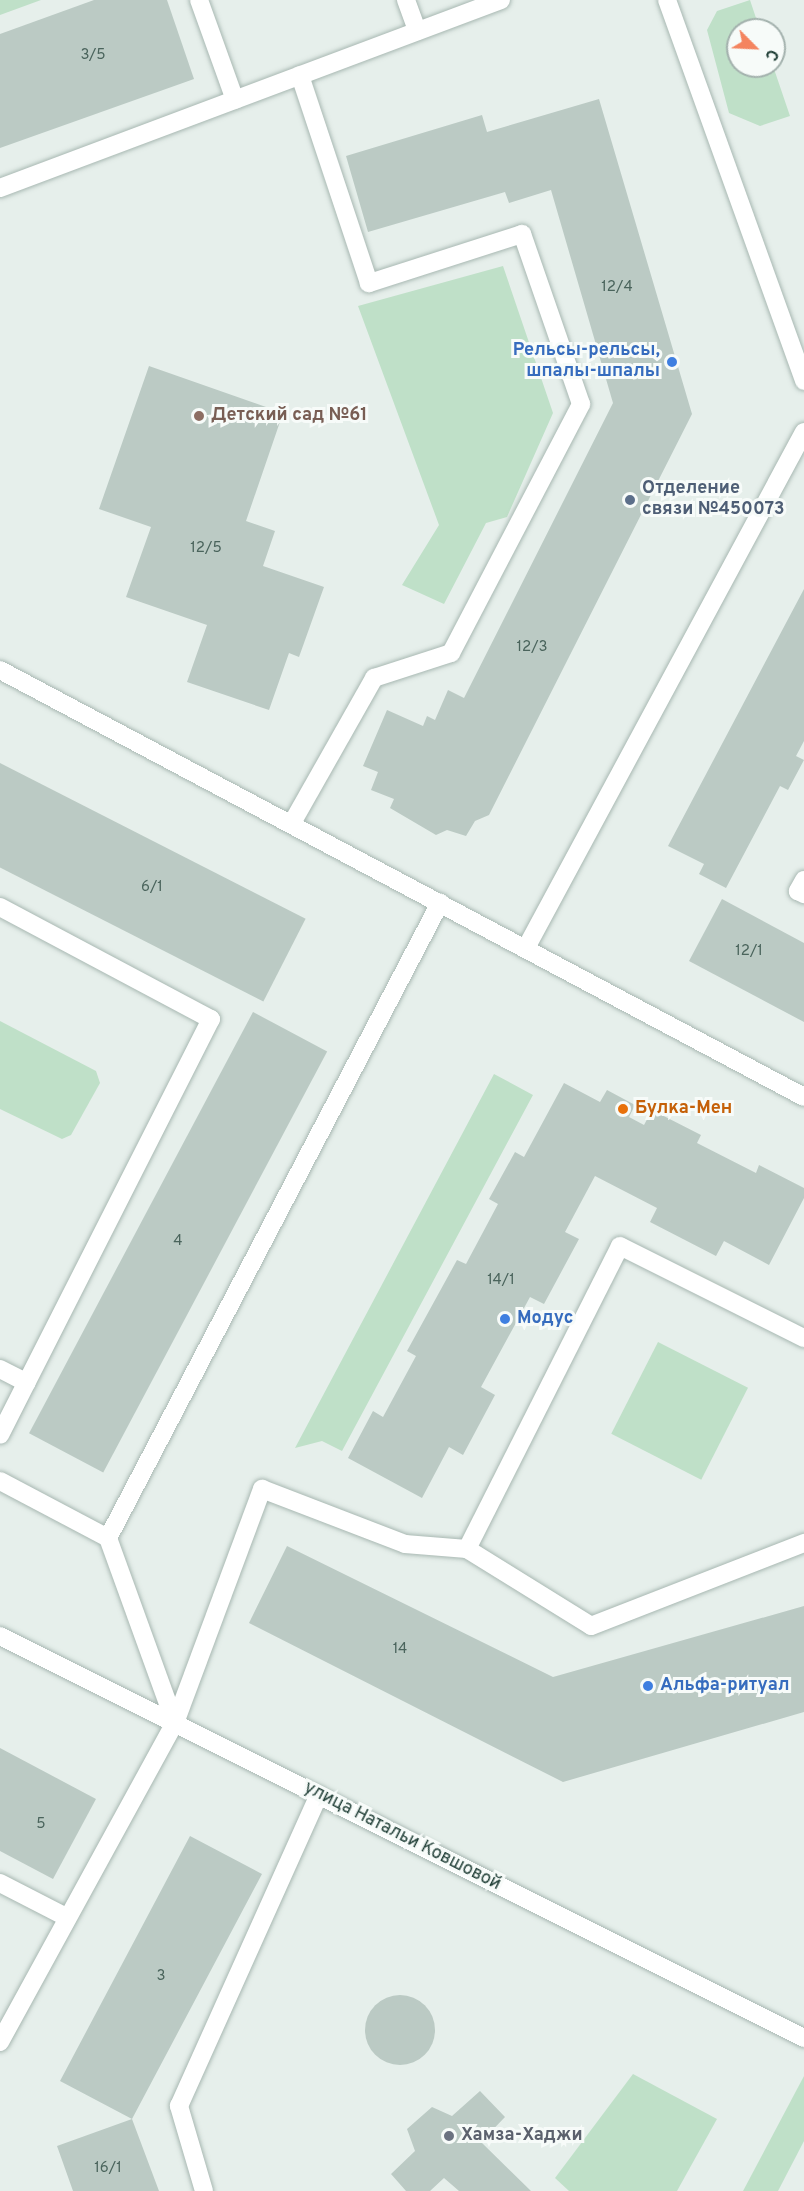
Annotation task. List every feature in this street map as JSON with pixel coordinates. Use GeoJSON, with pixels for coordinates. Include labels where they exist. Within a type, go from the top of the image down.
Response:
{"type":"FeatureCollection","features":[{"type":"Feature","properties":{"kind":"street"},"geometry":{"type":"LineString","coordinates":[[199,0],[235,100]]}},
{"type":"Feature","properties":{"kind":"street"},"geometry":{"type":"LineString","coordinates":[[406,0],[417,31]]}},
{"type":"Feature","properties":{"kind":"street"},"geometry":{"type":"LineString","coordinates":[[0,188],[501,0]]}},
{"type":"Feature","properties":{"kind":"street"},"geometry":{"type":"LineString","coordinates":[[667,0],[804,381]]}},
{"type":"Feature","properties":{"kind":"street"},"geometry":{"type":"LineString","coordinates":[[292,823],[374,678],[451,653],[581,404],[522,234],[369,283],[300,75]]}},
{"type":"Feature","properties":{"kind":"street"},"geometry":{"type":"LineString","coordinates":[[526,948],[804,432]]}},
{"type":"Feature","properties":{"kind":"street"},"geometry":{"type":"LineString","coordinates":[[0,670],[292,823],[804,1097]]}},
{"type":"Feature","properties":{"kind":"street"},"geometry":{"type":"LineString","coordinates":[[804,880],[798,891],[804,894]]}},
{"type":"Feature","properties":{"kind":"street"},"geometry":{"type":"LineString","coordinates":[[108,1538],[440,903]]}},
{"type":"Feature","properties":{"kind":"street"},"geometry":{"type":"LineString","coordinates":[[0,907],[211,1019],[0,1435]]}},
{"type":"Feature","properties":{"kind":"street"},"geometry":{"type":"LineString","coordinates":[[467,1549],[620,1246],[804,1338]]}},
{"type":"Feature","properties":{"kind":"street"},"geometry":{"type":"LineString","coordinates":[[0,1369],[27,1383]]}},
{"type":"Feature","properties":{"kind":"street"},"geometry":{"type":"LineString","coordinates":[[0,1481],[108,1538],[175,1723]]}},
{"type":"Feature","properties":{"kind":"street"},"geometry":{"type":"LineString","coordinates":[[0,2042],[175,1723],[262,1489],[405,1544],[467,1549],[591,1626],[804,1543]]}},
{"type":"Feature","properties":{"kind":"street","name":"улица Натальи Ковшовой"},"geometry":{"type":"LineString","coordinates":[[0,1636],[804,2038]]}},
{"type":"Feature","properties":{"kind":"street"},"geometry":{"type":"LineString","coordinates":[[204,2191],[179,2106],[319,1795]]}},
{"type":"Feature","properties":{"kind":"street"},"geometry":{"type":"LineString","coordinates":[[0,1883],[69,1918]]}},
{"type":"Feature","properties":{"kind":"green space"},"geometry":{"type":"Polygon","coordinates":[[[0,0],[41,0],[0,15],[0,0]]]}},
{"type":"Feature","properties":{"kind":"green space"},"geometry":{"type":"Polygon","coordinates":[[[750,0],[756,18],[726,18],[726,78],[777,78],[790,116],[760,126],[729,113],[707,30],[717,11],[750,0]]]}},
{"type":"Feature","properties":{"kind":"green space"},"geometry":{"type":"Polygon","coordinates":[[[503,266],[553,413],[507,517],[486,523],[444,604],[402,585],[439,525],[358,306],[503,266]]]}},
{"type":"Feature","properties":{"kind":"green space"},"geometry":{"type":"Polygon","coordinates":[[[0,1021],[96,1071],[100,1083],[71,1135],[62,1139],[0,1109],[0,1021]]]}},
{"type":"Feature","properties":{"kind":"green space"},"geometry":{"type":"Polygon","coordinates":[[[494,1074],[533,1095],[342,1451],[322,1441],[295,1448],[494,1074]]]}},
{"type":"Feature","properties":{"kind":"green space"},"geometry":{"type":"Polygon","coordinates":[[[658,1342],[748,1388],[701,1480],[611,1434],[658,1342]]]}},
{"type":"Feature","properties":{"kind":"green space"},"geometry":{"type":"Polygon","coordinates":[[[633,2074],[717,2119],[677,2191],[569,2191],[555,2178],[633,2074]]]}},
{"type":"Feature","properties":{"kind":"green space"},"geometry":{"type":"Polygon","coordinates":[[[804,2076],[804,2141],[778,2191],[743,2191],[804,2076]]]}},
{"type":"Feature","properties":{"kind":"building"},"geometry":{"type":"Polygon","coordinates":[[[94,0],[167,0],[194,79],[0,148],[0,34],[94,0]]]}},
{"type":"Feature","properties":{"kind":"building"},"geometry":{"type":"Polygon","coordinates":[[[599,99],[692,414],[489,815],[475,821],[466,836],[447,830],[436,835],[390,808],[394,799],[371,790],[378,772],[363,766],[387,710],[423,726],[427,716],[435,720],[448,690],[464,698],[613,403],[551,190],[509,203],[505,192],[368,232],[346,156],[482,115],[487,132],[599,99]]]}},
{"type":"Feature","properties":{"kind":"building"},"geometry":{"type":"Polygon","coordinates":[[[149,366],[283,413],[246,521],[275,531],[263,566],[324,587],[299,657],[289,653],[269,710],[187,682],[207,625],[126,597],[151,527],[99,509],[149,366]]]}},
{"type":"Feature","properties":{"kind":"building"},"geometry":{"type":"Polygon","coordinates":[[[804,589],[804,741],[796,756],[804,760],[788,790],[780,786],[726,888],[699,874],[704,864],[668,846],[804,589]]]}},
{"type":"Feature","properties":{"kind":"building"},"geometry":{"type":"Polygon","coordinates":[[[0,763],[306,919],[263,1002],[0,867],[0,763]]]}},
{"type":"Feature","properties":{"kind":"building"},"geometry":{"type":"Polygon","coordinates":[[[722,899],[804,943],[804,1022],[689,961],[722,899]]]}},
{"type":"Feature","properties":{"kind":"building"},"geometry":{"type":"Polygon","coordinates":[[[253,1012],[327,1051],[103,1473],[29,1433],[253,1012]]]}},
{"type":"Feature","properties":{"kind":"building"},"geometry":{"type":"Polygon","coordinates":[[[564,1083],[600,1102],[607,1090],[635,1105],[629,1117],[644,1125],[652,1110],[701,1135],[697,1143],[756,1173],[759,1165],[804,1188],[804,1198],[769,1265],[724,1241],[716,1256],[650,1222],[657,1208],[595,1176],[565,1232],[579,1239],[544,1304],[530,1297],[481,1387],[495,1395],[463,1455],[449,1447],[422,1498],[348,1458],[373,1411],[383,1417],[416,1356],[407,1351],[457,1260],[466,1264],[498,1204],[489,1199],[515,1152],[524,1157],[564,1083]]]}},
{"type":"Feature","properties":{"kind":"building"},"geometry":{"type":"Polygon","coordinates":[[[287,1546],[553,1677],[804,1606],[804,1712],[563,1782],[249,1623],[287,1546]]]}},
{"type":"Feature","properties":{"kind":"building"},"geometry":{"type":"Polygon","coordinates":[[[0,1748],[96,1799],[53,1879],[0,1851],[0,1748]]]}},
{"type":"Feature","properties":{"kind":"building"},"geometry":{"type":"Polygon","coordinates":[[[190,1836],[262,1874],[132,2119],[60,2081],[190,1836]]]}},
{"type":"Feature","properties":{"kind":"building"},"geometry":{"type":"Polygon","coordinates":[[[400,1995],[413,1998],[425,2005],[432,2017],[435,2030],[432,2043],[425,2055],[413,2062],[400,2065],[387,2062],[375,2055],[368,2043],[365,2030],[368,2017],[375,2005],[387,1998],[400,1995]]]}},
{"type":"Feature","properties":{"kind":"building","name":"Хамза-Хаджи"},"geometry":{"type":"Polygon","coordinates":[[[480,2091],[505,2117],[481,2142],[531,2191],[459,2191],[444,2178],[430,2191],[406,2191],[391,2174],[415,2151],[407,2129],[432,2107],[452,2116],[480,2091]]]}},
{"type":"Feature","properties":{"kind":"building"},"geometry":{"type":"Polygon","coordinates":[[[132,2119],[159,2191],[73,2191],[57,2146],[132,2119]]]}},
{"type":"Feature","properties":{"kind":"place","name":"Рельсы-рельсы, шпалы-шпалы"},"geometry":{"type":"Point","coordinates":[672,362]}},
{"type":"Feature","properties":{"kind":"place","name":"Детский сад №61"},"geometry":{"type":"Point","coordinates":[199,416]}},
{"type":"Feature","properties":{"kind":"place","name":"Отделение связи №450073"},"geometry":{"type":"Point","coordinates":[630,500]}},
{"type":"Feature","properties":{"kind":"place","name":"Булка-Мен"},"geometry":{"type":"Point","coordinates":[623,1109]}},
{"type":"Feature","properties":{"kind":"place","name":"Модус"},"geometry":{"type":"Point","coordinates":[505,1319]}},
{"type":"Feature","properties":{"kind":"place","name":"Альфа-ритуал"},"geometry":{"type":"Point","coordinates":[648,1686]}},
{"type":"Feature","properties":{"kind":"place","name":"Хамза-Хаджи"},"geometry":{"type":"Point","coordinates":[449,2136]}}]}
